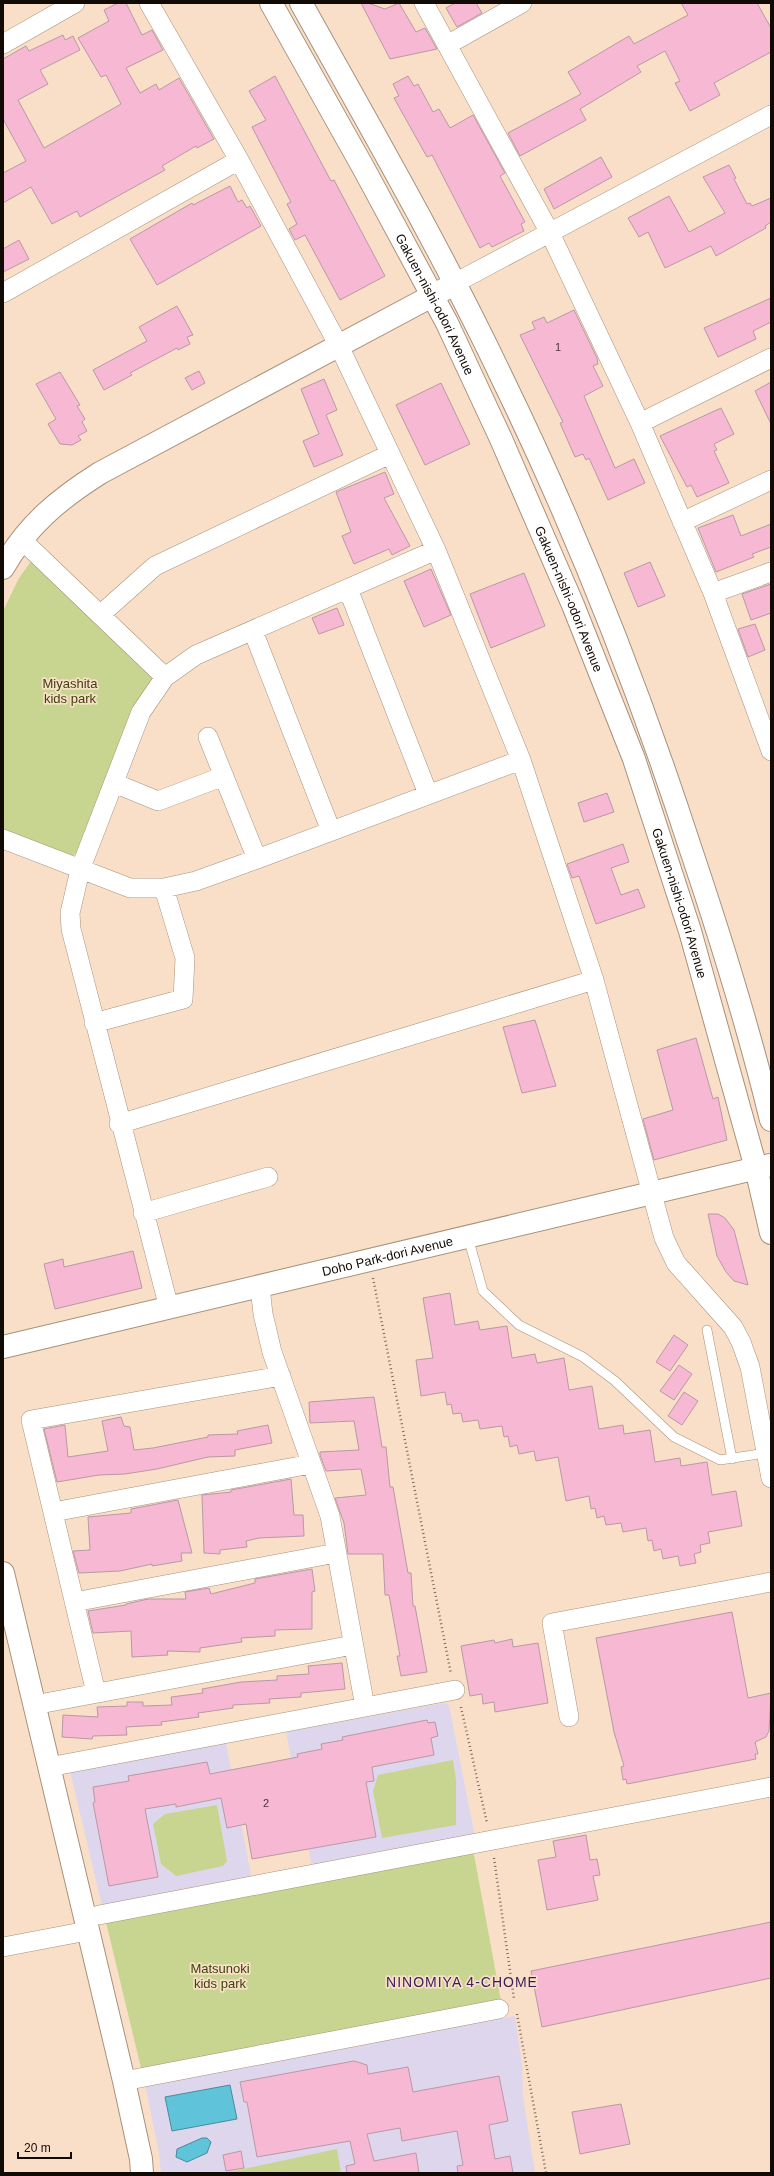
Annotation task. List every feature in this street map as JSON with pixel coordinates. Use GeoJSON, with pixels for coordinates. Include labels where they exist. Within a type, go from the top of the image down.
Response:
{"type":"FeatureCollection","features":[{"type":"Feature","properties":{"kind":"main road","name":"Gakuen-nishi-odori Avenue"},"geometry":{"type":"LineString","coordinates":[[271,3],[433,295],[507,453],[573,605],[634,759],[690,931],[764,1167],[771,1233]]}},
{"type":"Feature","properties":{"kind":"main road","name":"Gakuen-nishi-odori Avenue"},"geometry":{"type":"LineString","coordinates":[[301,3],[455,283],[536,448],[598,594],[659,753],[717,928],[771,1120]]}},
{"type":"Feature","properties":{"kind":"main road"},"geometry":{"type":"LineString","coordinates":[[3,568],[22,540],[56,503],[100,473],[455,283]]}},
{"type":"Feature","properties":{"kind":"main road","name":"Doho Park-dori Avenue"},"geometry":{"type":"LineString","coordinates":[[3,1347],[764,1167]]}},
{"type":"Feature","properties":{"kind":"main road"},"geometry":{"type":"LineString","coordinates":[[3,1573],[49,1768],[93,1923],[141,2159],[142,2173]]}},
{"type":"Feature","properties":{"kind":"street"},"geometry":{"type":"LineString","coordinates":[[3,44],[75,3]]}},
{"type":"Feature","properties":{"kind":"street"},"geometry":{"type":"LineString","coordinates":[[149,3],[239,160],[339,346],[436,550],[521,760],[594,980],[664,1238],[676,1264],[733,1327],[741,1342],[750,1367],[771,1478]]}},
{"type":"Feature","properties":{"kind":"street"},"geometry":{"type":"LineString","coordinates":[[424,3],[550,233],[640,423],[714,593],[771,751]]}},
{"type":"Feature","properties":{"kind":"street"},"geometry":{"type":"LineString","coordinates":[[447,44],[522,3]]}},
{"type":"Feature","properties":{"kind":"street"},"geometry":{"type":"LineString","coordinates":[[455,283],[771,115]]}},
{"type":"Feature","properties":{"kind":"street"},"geometry":{"type":"LineString","coordinates":[[3,293],[239,160]]}},
{"type":"Feature","properties":{"kind":"street"},"geometry":{"type":"LineString","coordinates":[[640,423],[771,358]]}},
{"type":"Feature","properties":{"kind":"street"},"geometry":{"type":"LineString","coordinates":[[100,615],[155,566],[390,454]]}},
{"type":"Feature","properties":{"kind":"street"},"geometry":{"type":"LineString","coordinates":[[682,522],[771,480]]}},
{"type":"Feature","properties":{"kind":"street"},"geometry":{"type":"LineString","coordinates":[[22,540],[165,678]]}},
{"type":"Feature","properties":{"kind":"street"},"geometry":{"type":"LineString","coordinates":[[168,1308],[119,1124],[71,929],[70,913],[80,870],[141,712],[165,678],[196,655],[436,550]]}},
{"type":"Feature","properties":{"kind":"street"},"geometry":{"type":"LineString","coordinates":[[714,593],[771,572]]}},
{"type":"Feature","properties":{"kind":"street"},"geometry":{"type":"LineString","coordinates":[[348,589],[428,794]]}},
{"type":"Feature","properties":{"kind":"street"},"geometry":{"type":"LineString","coordinates":[[253,631],[330,831]]}},
{"type":"Feature","properties":{"kind":"street"},"geometry":{"type":"LineString","coordinates":[[208,737],[257,859]]}},
{"type":"Feature","properties":{"kind":"street"},"geometry":{"type":"LineString","coordinates":[[3,839],[80,870],[130,888],[164,888],[196,881],[521,760]]}},
{"type":"Feature","properties":{"kind":"street"},"geometry":{"type":"LineString","coordinates":[[114,783],[158,801],[224,776]]}},
{"type":"Feature","properties":{"kind":"street"},"geometry":{"type":"LineString","coordinates":[[94,1023],[183,999],[185,958],[164,888]]}},
{"type":"Feature","properties":{"kind":"street"},"geometry":{"type":"LineString","coordinates":[[119,1124],[594,980]]}},
{"type":"Feature","properties":{"kind":"street"},"geometry":{"type":"LineString","coordinates":[[143,1213],[268,1177]]}},
{"type":"Feature","properties":{"kind":"street"},"geometry":{"type":"LineString","coordinates":[[260,1287],[272,1352],[330,1516],[365,1707]]}},
{"type":"Feature","properties":{"kind":"street"},"geometry":{"type":"LineString","coordinates":[[96,1693],[31,1420],[281,1376]]}},
{"type":"Feature","properties":{"kind":"street"},"geometry":{"type":"LineString","coordinates":[[53,1512],[311,1464]]}},
{"type":"Feature","properties":{"kind":"street"},"geometry":{"type":"LineString","coordinates":[[74,1602],[336,1553]]}},
{"type":"Feature","properties":{"kind":"street"},"geometry":{"type":"LineString","coordinates":[[569,1718],[552,1623],[771,1582]]}},
{"type":"Feature","properties":{"kind":"street"},"geometry":{"type":"LineString","coordinates":[[34,1705],[353,1645]]}},
{"type":"Feature","properties":{"kind":"street"},"geometry":{"type":"LineString","coordinates":[[49,1768],[455,1690]]}},
{"type":"Feature","properties":{"kind":"street"},"geometry":{"type":"LineString","coordinates":[[3,1948],[93,1923],[491,1841],[771,1787]]}},
{"type":"Feature","properties":{"kind":"street"},"geometry":{"type":"LineString","coordinates":[[124,2081],[499,2009]]}},
{"type":"Feature","properties":{"kind":"lane"},"geometry":{"type":"LineString","coordinates":[[468,1237],[484,1290],[513,1321],[583,1357],[615,1381],[674,1437],[720,1460],[766,1453]]}},
{"type":"Feature","properties":{"kind":"lane"},"geometry":{"type":"LineString","coordinates":[[707,1330],[732,1459]]}},
{"type":"Feature","properties":{"kind":"path"},"geometry":{"type":"LineString","coordinates":[[374,1278],[455,1690],[461,1708],[491,1841],[515,2006],[546,2173]]}},
{"type":"Feature","properties":{"kind":"shaded area"},"geometry":{"type":"Polygon","coordinates":[[[444,1703],[449,1705],[475,1837],[312,1867],[286,1732],[444,1703]]]}},
{"type":"Feature","properties":{"kind":"shaded area"},"geometry":{"type":"Polygon","coordinates":[[[226,1743],[252,1881],[103,1910],[70,1771],[226,1743]]]}},
{"type":"Feature","properties":{"kind":"shaded area"},"geometry":{"type":"Polygon","coordinates":[[[515,2016],[522,2066],[523,2097],[535,2173],[161,2173],[159,2153],[145,2084],[515,2016]]]}},
{"type":"Feature","properties":{"kind":"green space","name":"Miyashita kids park"},"geometry":{"type":"Polygon","coordinates":[[[32,560],[152,675],[152,685],[77,853],[70,857],[3,831],[3,611],[19,578],[32,560]]]}},
{"type":"Feature","properties":{"kind":"green space"},"geometry":{"type":"Polygon","coordinates":[[[453,1760],[456,1780],[456,1825],[382,1838],[373,1791],[378,1775],[453,1760]]]}},
{"type":"Feature","properties":{"kind":"green space"},"geometry":{"type":"Polygon","coordinates":[[[217,1805],[227,1861],[223,1866],[176,1876],[161,1864],[153,1824],[165,1814],[217,1805]]]}},
{"type":"Feature","properties":{"kind":"green space","name":"Matsunoki kids park"},"geometry":{"type":"Polygon","coordinates":[[[473,1849],[501,2001],[141,2068],[105,1918],[473,1849]]]}},
{"type":"Feature","properties":{"kind":"green space"},"geometry":{"type":"Polygon","coordinates":[[[337,2149],[341,2173],[224,2173],[337,2149]]]}},
{"type":"Feature","properties":{"kind":"water"},"geometry":{"type":"Polygon","coordinates":[[[230,2085],[237,2119],[172,2131],[165,2097],[230,2085]]]}},
{"type":"Feature","properties":{"kind":"water"},"geometry":{"type":"Polygon","coordinates":[[[202,2138],[207,2138],[211,2142],[207,2153],[187,2162],[176,2157],[177,2149],[202,2138]]]}},
{"type":"Feature","properties":{"kind":"building"},"geometry":{"type":"Polygon","coordinates":[[[118,3],[126,3],[142,35],[152,30],[163,50],[126,68],[140,93],[156,84],[159,90],[179,78],[214,139],[197,148],[196,146],[162,166],[165,170],[80,217],[77,211],[52,224],[31,187],[3,203],[3,173],[26,161],[3,119],[3,59],[26,46],[29,51],[63,35],[65,40],[73,36],[80,50],[40,70],[48,84],[18,100],[44,148],[121,104],[106,75],[101,77],[78,38],[109,21],[104,10],[118,3]]]}},
{"type":"Feature","properties":{"kind":"building"},"geometry":{"type":"Polygon","coordinates":[[[361,3],[368,3],[385,9],[399,3],[416,32],[425,28],[437,49],[390,59],[361,3]]]}},
{"type":"Feature","properties":{"kind":"building"},"geometry":{"type":"Polygon","coordinates":[[[455,3],[476,3],[482,13],[457,27],[446,8],[455,3]]]}},
{"type":"Feature","properties":{"kind":"building"},"geometry":{"type":"Polygon","coordinates":[[[681,3],[757,3],[771,28],[771,52],[714,83],[720,95],[690,111],[675,83],[680,81],[665,51],[637,66],[641,72],[580,109],[586,120],[520,156],[508,133],[581,94],[568,72],[629,36],[634,44],[688,15],[681,3]]]}},
{"type":"Feature","properties":{"kind":"building"},"geometry":{"type":"Polygon","coordinates":[[[275,76],[331,181],[334,180],[385,276],[340,300],[305,235],[295,240],[289,229],[297,224],[287,204],[291,202],[252,127],[266,120],[249,91],[275,76]]]}},
{"type":"Feature","properties":{"kind":"building"},"geometry":{"type":"Polygon","coordinates":[[[408,76],[414,86],[418,84],[433,112],[439,109],[450,128],[473,115],[505,173],[500,176],[525,222],[521,224],[524,231],[492,247],[489,243],[480,248],[432,155],[427,157],[394,98],[399,96],[393,84],[408,76]]]}},
{"type":"Feature","properties":{"kind":"building"},"geometry":{"type":"Polygon","coordinates":[[[601,157],[612,177],[554,209],[544,189],[601,157]]]}},
{"type":"Feature","properties":{"kind":"building"},"geometry":{"type":"Polygon","coordinates":[[[729,165],[736,178],[734,179],[747,204],[750,203],[752,206],[771,198],[771,222],[765,226],[766,228],[716,256],[711,246],[665,268],[648,232],[639,237],[628,218],[669,196],[689,232],[725,213],[703,177],[729,165]]]}},
{"type":"Feature","properties":{"kind":"building"},"geometry":{"type":"Polygon","coordinates":[[[230,186],[238,202],[242,200],[247,208],[250,206],[261,226],[157,285],[130,239],[192,203],[193,205],[230,186]]]}},
{"type":"Feature","properties":{"kind":"building"},"geometry":{"type":"Polygon","coordinates":[[[19,240],[29,259],[3,272],[3,249],[19,240]]]}},
{"type":"Feature","properties":{"kind":"building"},"geometry":{"type":"Polygon","coordinates":[[[771,298],[771,322],[753,331],[756,339],[718,357],[704,328],[771,298]]]}},
{"type":"Feature","properties":{"kind":"building"},"geometry":{"type":"Polygon","coordinates":[[[177,306],[193,335],[187,337],[190,344],[178,350],[177,348],[130,373],[132,375],[104,390],[93,370],[147,341],[139,327],[177,306]]]}},
{"type":"Feature","properties":{"kind":"building"},"geometry":{"type":"Polygon","coordinates":[[[574,310],[597,358],[598,364],[593,366],[603,386],[584,396],[615,468],[634,459],[645,483],[608,500],[589,458],[586,460],[583,454],[575,457],[560,423],[563,422],[520,335],[535,329],[532,322],[544,317],[547,323],[574,310]]]}},
{"type":"Feature","properties":{"kind":"building"},"geometry":{"type":"Polygon","coordinates":[[[199,371],[205,383],[192,390],[185,378],[199,371]]]}},
{"type":"Feature","properties":{"kind":"building"},"geometry":{"type":"Polygon","coordinates":[[[60,372],[80,405],[77,406],[85,419],[82,422],[87,431],[78,436],[81,440],[72,445],[60,444],[48,424],[56,419],[36,384],[60,372]]]}},
{"type":"Feature","properties":{"kind":"building"},"geometry":{"type":"Polygon","coordinates":[[[324,379],[337,410],[326,415],[343,455],[314,467],[303,441],[319,434],[301,389],[324,379]]]}},
{"type":"Feature","properties":{"kind":"building"},"geometry":{"type":"Polygon","coordinates":[[[771,382],[771,424],[755,391],[771,382]]]}},
{"type":"Feature","properties":{"kind":"building"},"geometry":{"type":"Polygon","coordinates":[[[441,383],[470,444],[425,465],[396,405],[441,383]]]}},
{"type":"Feature","properties":{"kind":"building"},"geometry":{"type":"Polygon","coordinates":[[[721,408],[734,434],[714,444],[717,450],[714,451],[729,483],[697,497],[691,485],[687,487],[660,436],[721,408]]]}},
{"type":"Feature","properties":{"kind":"building"},"geometry":{"type":"Polygon","coordinates":[[[385,472],[394,494],[384,498],[410,546],[392,555],[389,549],[354,564],[342,536],[351,532],[336,492],[385,472]]]}},
{"type":"Feature","properties":{"kind":"building"},"geometry":{"type":"Polygon","coordinates":[[[733,515],[741,536],[771,524],[771,547],[752,554],[754,557],[716,572],[698,528],[733,515]]]}},
{"type":"Feature","properties":{"kind":"building"},"geometry":{"type":"Polygon","coordinates":[[[650,562],[665,596],[638,607],[624,573],[650,562]]]}},
{"type":"Feature","properties":{"kind":"building"},"geometry":{"type":"Polygon","coordinates":[[[431,569],[451,615],[424,627],[404,581],[431,569]]]}},
{"type":"Feature","properties":{"kind":"building"},"geometry":{"type":"Polygon","coordinates":[[[524,573],[545,626],[491,648],[470,594],[524,573]]]}},
{"type":"Feature","properties":{"kind":"building"},"geometry":{"type":"Polygon","coordinates":[[[771,584],[771,613],[751,620],[742,594],[771,584]]]}},
{"type":"Feature","properties":{"kind":"building"},"geometry":{"type":"Polygon","coordinates":[[[337,608],[344,625],[319,634],[312,618],[337,608]]]}},
{"type":"Feature","properties":{"kind":"building"},"geometry":{"type":"Polygon","coordinates":[[[755,624],[765,650],[748,657],[738,629],[755,624]]]}},
{"type":"Feature","properties":{"kind":"building"},"geometry":{"type":"Polygon","coordinates":[[[607,793],[614,812],[584,822],[578,803],[607,793]]]}},
{"type":"Feature","properties":{"kind":"building"},"geometry":{"type":"Polygon","coordinates":[[[623,844],[629,862],[611,868],[621,895],[638,889],[645,907],[596,924],[579,876],[572,878],[567,864],[623,844]]]}},
{"type":"Feature","properties":{"kind":"building"},"geometry":{"type":"Polygon","coordinates":[[[535,1020],[556,1086],[522,1093],[503,1027],[535,1020]]]}},
{"type":"Feature","properties":{"kind":"building"},"geometry":{"type":"Polygon","coordinates":[[[696,1038],[713,1099],[718,1097],[727,1140],[654,1160],[643,1119],[673,1110],[657,1050],[696,1038]]]}},
{"type":"Feature","properties":{"kind":"building"},"geometry":{"type":"Polygon","coordinates":[[[708,1214],[718,1214],[725,1218],[734,1230],[748,1285],[734,1281],[726,1272],[717,1256],[708,1214]]]}},
{"type":"Feature","properties":{"kind":"building"},"geometry":{"type":"Polygon","coordinates":[[[133,1251],[142,1288],[55,1309],[44,1264],[63,1259],[64,1267],[133,1251]]]}},
{"type":"Feature","properties":{"kind":"building"},"geometry":{"type":"Polygon","coordinates":[[[450,1293],[455,1325],[478,1321],[480,1330],[507,1326],[512,1358],[535,1354],[537,1363],[564,1358],[569,1390],[592,1386],[599,1429],[623,1425],[624,1434],[650,1430],[655,1462],[680,1458],[681,1466],[707,1462],[712,1495],[736,1491],[742,1526],[708,1532],[710,1543],[700,1545],[701,1552],[694,1554],[696,1563],[680,1566],[678,1556],[663,1559],[661,1549],[654,1551],[652,1540],[648,1541],[646,1528],[623,1532],[621,1523],[606,1525],[604,1516],[597,1518],[595,1508],[591,1509],[589,1496],[566,1501],[558,1457],[536,1461],[534,1451],[519,1454],[517,1445],[510,1447],[508,1436],[504,1437],[502,1426],[480,1429],[478,1420],[463,1422],[461,1413],[453,1414],[451,1404],[447,1405],[445,1392],[421,1396],[416,1360],[433,1358],[423,1298],[450,1293]]]}},
{"type":"Feature","properties":{"kind":"building"},"geometry":{"type":"Polygon","coordinates":[[[674,1335],[688,1345],[670,1371],[656,1362],[674,1335]]]}},
{"type":"Feature","properties":{"kind":"building"},"geometry":{"type":"Polygon","coordinates":[[[679,1365],[692,1374],[674,1400],[660,1391],[679,1365]]]}},
{"type":"Feature","properties":{"kind":"building"},"geometry":{"type":"Polygon","coordinates":[[[684,1392],[698,1401],[682,1425],[668,1416],[684,1392]]]}},
{"type":"Feature","properties":{"kind":"building"},"geometry":{"type":"Polygon","coordinates":[[[374,1397],[382,1447],[386,1447],[390,1487],[393,1487],[408,1573],[411,1573],[413,1606],[415,1606],[427,1672],[401,1676],[397,1656],[400,1656],[389,1595],[385,1595],[383,1554],[348,1554],[344,1523],[335,1498],[366,1495],[361,1469],[326,1471],[320,1455],[320,1452],[359,1450],[354,1421],[310,1423],[309,1402],[374,1397]]]}},
{"type":"Feature","properties":{"kind":"building"},"geometry":{"type":"Polygon","coordinates":[[[121,1417],[124,1426],[130,1427],[134,1450],[153,1448],[208,1437],[208,1435],[238,1434],[237,1431],[268,1425],[272,1443],[235,1450],[235,1456],[208,1457],[157,1469],[125,1474],[99,1475],[57,1482],[44,1429],[65,1425],[68,1457],[108,1451],[102,1421],[121,1417]]]}},
{"type":"Feature","properties":{"kind":"building"},"geometry":{"type":"Polygon","coordinates":[[[291,1479],[294,1515],[303,1515],[304,1536],[259,1538],[246,1541],[247,1547],[220,1550],[220,1554],[204,1553],[202,1495],[231,1492],[231,1490],[291,1479]]]}},
{"type":"Feature","properties":{"kind":"building"},"geometry":{"type":"Polygon","coordinates":[[[178,1500],[192,1553],[181,1553],[182,1561],[152,1566],[152,1564],[120,1571],[79,1573],[73,1551],[90,1550],[88,1517],[131,1513],[131,1509],[178,1500]]]}},
{"type":"Feature","properties":{"kind":"building"},"geometry":{"type":"Polygon","coordinates":[[[312,1569],[315,1591],[312,1592],[312,1629],[275,1630],[275,1636],[241,1638],[242,1642],[200,1648],[200,1652],[167,1651],[168,1655],[132,1657],[131,1631],[93,1633],[88,1611],[126,1605],[148,1599],[186,1599],[185,1592],[209,1588],[211,1594],[255,1583],[255,1579],[312,1569]]]}},
{"type":"Feature","properties":{"kind":"building"},"geometry":{"type":"Polygon","coordinates":[[[732,1612],[748,1698],[771,1693],[769,1731],[766,1737],[755,1742],[758,1754],[755,1754],[756,1759],[627,1784],[626,1779],[623,1780],[621,1767],[624,1766],[614,1732],[596,1638],[732,1612]]]}},
{"type":"Feature","properties":{"kind":"building"},"geometry":{"type":"Polygon","coordinates":[[[512,1639],[513,1647],[538,1643],[548,1703],[495,1712],[494,1702],[483,1704],[482,1694],[470,1696],[461,1646],[494,1640],[495,1643],[512,1639]]]}},
{"type":"Feature","properties":{"kind":"building"},"geometry":{"type":"Polygon","coordinates":[[[342,1663],[345,1689],[301,1693],[301,1697],[269,1699],[270,1703],[233,1705],[233,1708],[198,1713],[199,1717],[161,1722],[162,1725],[126,1727],[127,1735],[93,1736],[92,1739],[62,1737],[63,1715],[98,1717],[97,1707],[127,1706],[127,1702],[143,1702],[143,1706],[172,1705],[171,1697],[203,1693],[202,1689],[241,1682],[277,1680],[277,1676],[309,1674],[308,1666],[342,1663]]]}},
{"type":"Feature","properties":{"kind":"building"},"geometry":{"type":"Polygon","coordinates":[[[427,1720],[428,1723],[435,1722],[438,1736],[431,1738],[434,1755],[372,1767],[374,1781],[366,1782],[376,1837],[252,1859],[246,1824],[227,1828],[221,1798],[176,1807],[176,1804],[145,1809],[158,1877],[109,1886],[93,1803],[95,1802],[93,1787],[129,1781],[128,1776],[207,1762],[210,1774],[298,1757],[297,1754],[322,1749],[321,1744],[343,1740],[342,1737],[427,1720]]]}},
{"type":"Feature","properties":{"kind":"building"},"geometry":{"type":"Polygon","coordinates":[[[586,1835],[590,1860],[597,1859],[600,1875],[593,1876],[598,1900],[547,1910],[538,1860],[556,1857],[553,1841],[586,1835]]]}},
{"type":"Feature","properties":{"kind":"building"},"geometry":{"type":"Polygon","coordinates":[[[771,1922],[771,1978],[542,2027],[531,1971],[771,1922]]]}},
{"type":"Feature","properties":{"kind":"building"},"geometry":{"type":"Polygon","coordinates":[[[354,2061],[367,2065],[368,2074],[408,2067],[413,2092],[499,2076],[508,2121],[489,2125],[495,2159],[510,2156],[513,2173],[458,2173],[457,2166],[463,2165],[457,2131],[402,2141],[400,2128],[367,2134],[374,2161],[416,2153],[419,2173],[347,2173],[346,2166],[355,2164],[350,2141],[257,2157],[247,2102],[244,2102],[240,2082],[354,2061]]]}},
{"type":"Feature","properties":{"kind":"building"},"geometry":{"type":"Polygon","coordinates":[[[621,2104],[630,2144],[580,2154],[572,2112],[621,2104]]]}},
{"type":"Feature","properties":{"kind":"building"},"geometry":{"type":"Polygon","coordinates":[[[241,2151],[244,2168],[226,2171],[223,2155],[241,2151]]]}},
{"type":"Feature","properties":{"kind":"district","name":"NINOMIYA 4-CHOME"},"geometry":{"type":"Point","coordinates":[462,1982]}}]}
